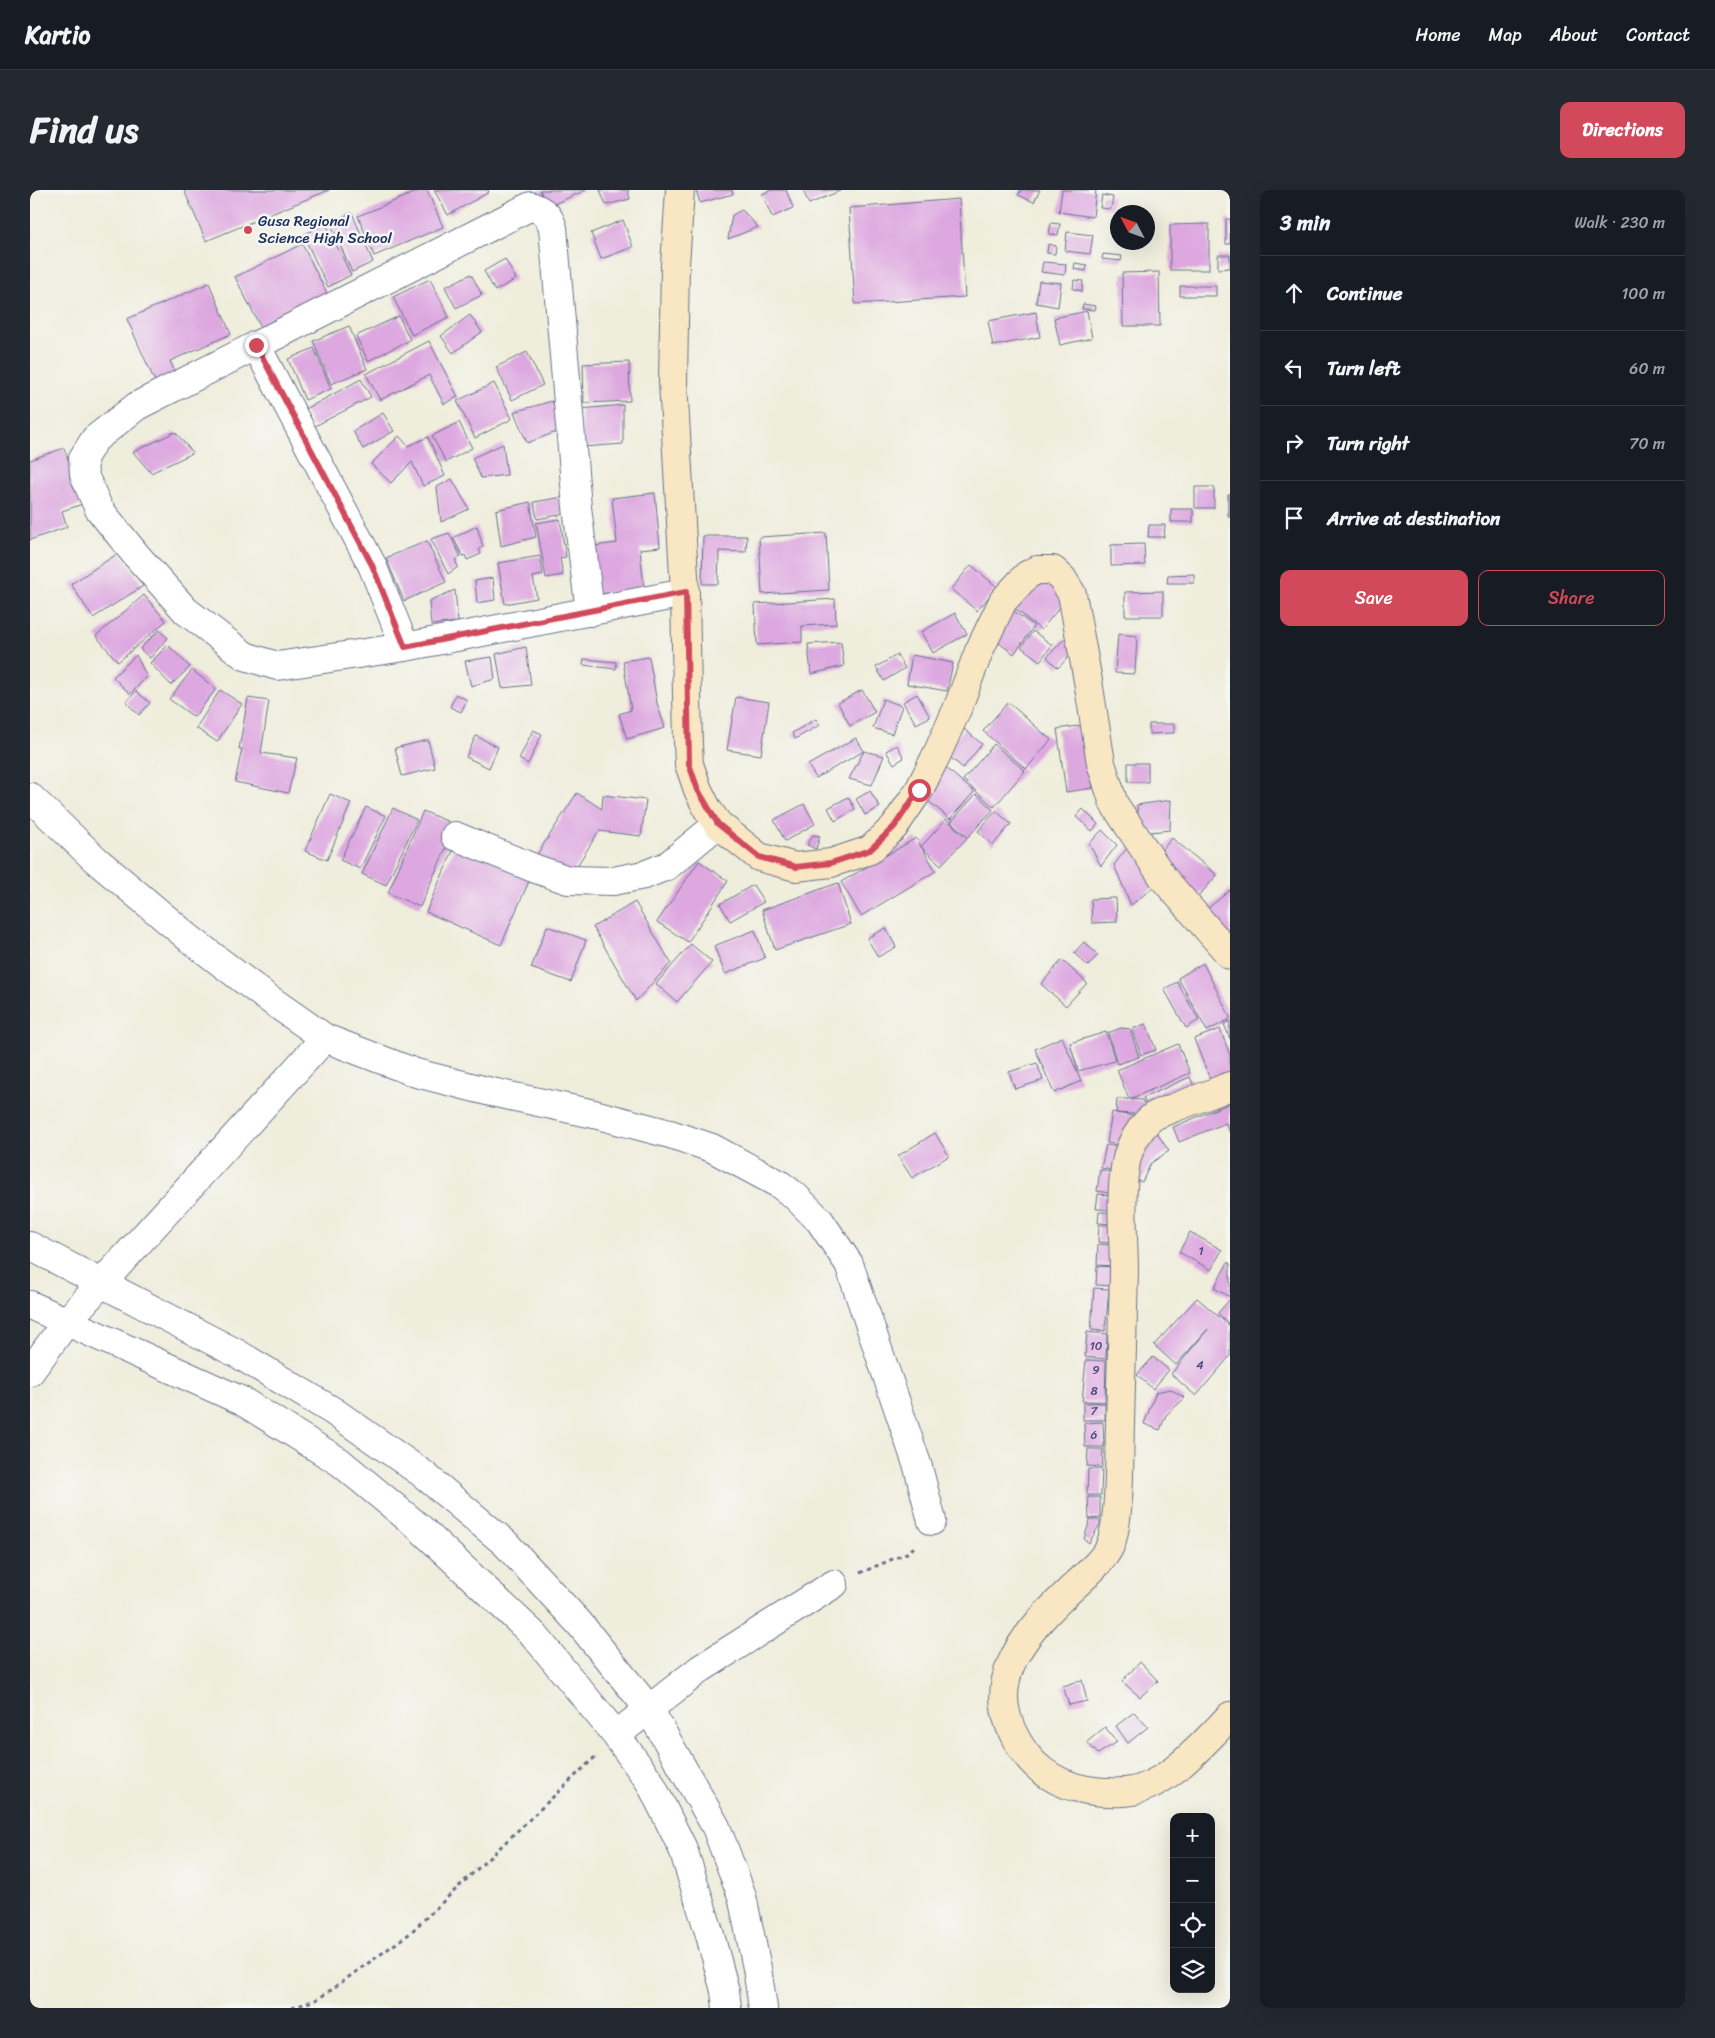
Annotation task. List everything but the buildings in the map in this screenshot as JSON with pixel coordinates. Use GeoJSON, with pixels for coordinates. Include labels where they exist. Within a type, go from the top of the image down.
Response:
{"type":"FeatureCollection","features":[{"type":"Feature","properties":{"kind":"main road"},"geometry":{"type":"LineString","coordinates":[[680,190],[675,264],[673,382],[686,592],[689,764],[698,790],[718,824],[759,857],[796,867],[831,863],[870,850],[894,827],[919,790],[941,746],[979,651],[1003,600],[1027,574],[1037,570],[1054,570],[1065,582],[1072,594],[1101,763],[1114,804],[1164,879],[1230,956]]}},
{"type":"Feature","properties":{"kind":"main road"},"geometry":{"type":"LineString","coordinates":[[1230,1086],[1154,1116],[1140,1130],[1132,1143],[1126,1161],[1124,1188],[1124,1308],[1117,1502],[1110,1546],[1092,1568],[1031,1629],[1012,1660],[1004,1684],[1004,1692],[1008,1725],[1016,1741],[1030,1759],[1044,1773],[1064,1785],[1089,1791],[1109,1793],[1133,1791],[1167,1776],[1230,1716]]}},
{"type":"Feature","properties":{"kind":"street"},"geometry":{"type":"LineString","coordinates":[[590,612],[577,507],[554,228],[549,216],[542,210],[531,206],[137,406],[95,439],[83,458],[84,475],[100,509],[136,555],[186,611],[245,656],[277,666],[405,647],[590,612],[686,592]]}},
{"type":"Feature","properties":{"kind":"street"},"geometry":{"type":"LineString","coordinates":[[256,345],[372,565],[405,647]]}},
{"type":"Feature","properties":{"kind":"street"},"geometry":{"type":"LineString","coordinates":[[30,797],[96,860],[190,939],[265,996],[325,1038],[416,1073],[487,1091],[594,1114],[670,1134],[712,1148],[779,1184],[795,1196],[820,1221],[850,1264],[918,1468],[932,1521]]}},
{"type":"Feature","properties":{"kind":"street"},"geometry":{"type":"LineString","coordinates":[[455,836],[568,880],[613,881],[644,875],[667,866],[718,824]]}},
{"type":"Feature","properties":{"kind":"street"},"geometry":{"type":"LineString","coordinates":[[30,1372],[67,1321],[325,1038]]}},
{"type":"Feature","properties":{"kind":"street"},"geometry":{"type":"LineString","coordinates":[[30,1246],[238,1354],[333,1411],[423,1474],[505,1543],[579,1624],[649,1710],[716,1827],[742,1896],[757,1968],[762,2008]]}},
{"type":"Feature","properties":{"kind":"street"},"geometry":{"type":"LineString","coordinates":[[30,1305],[242,1401],[340,1462],[420,1528],[534,1634],[616,1735],[650,1782],[683,1848],[710,1935],[725,1991],[727,2008]]}},
{"type":"Feature","properties":{"kind":"street"},"geometry":{"type":"LineString","coordinates":[[616,1735],[700,1670],[834,1584]]}},
{"type":"Feature","properties":{"kind":"path"},"geometry":{"type":"LineString","coordinates":[[834,1584],[907,1553],[924,1539],[932,1521]]}},
{"type":"Feature","properties":{"kind":"path"},"geometry":{"type":"LineString","coordinates":[[292,2008],[318,1999],[409,1934],[559,1792],[616,1735]]}},
{"type":"Feature","properties":{"kind":"place","name":"Gusa Regional Science High School"},"geometry":{"type":"Point","coordinates":[248,230]}},
{"type":"Feature","properties":{"kind":"route"},"geometry":{"type":"LineString","coordinates":[[256,345],[325,480],[372,565],[405,647],[686,592],[689,764],[698,790],[708,810],[718,824],[759,857],[796,867],[831,863],[870,850],[894,827],[919,790]]}}]}
